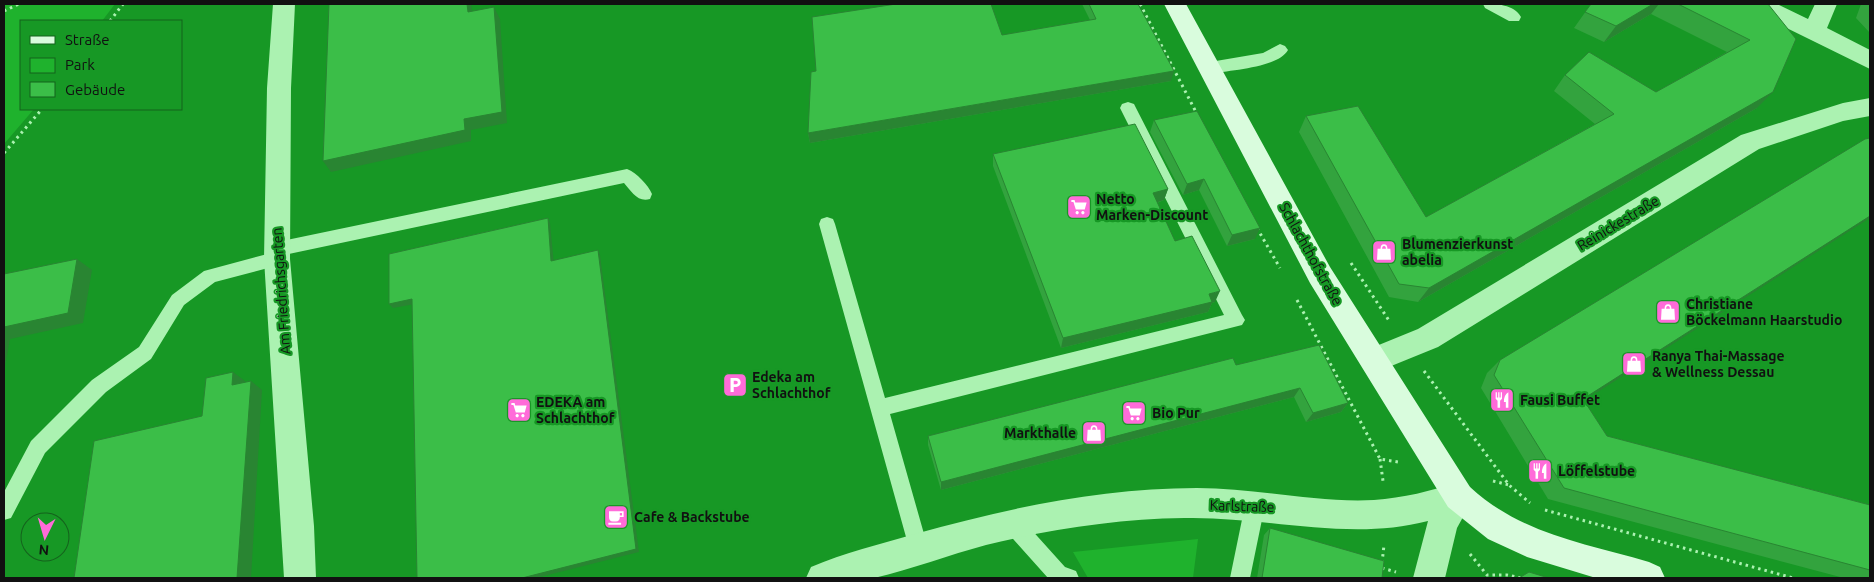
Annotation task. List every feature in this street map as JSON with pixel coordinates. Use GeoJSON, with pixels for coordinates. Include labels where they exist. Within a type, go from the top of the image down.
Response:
{"type":"FeatureCollection","features":[{"type":"Feature","properties":{"kind":"main road","name":"Schlachthofstraße"},"geometry":{"type":"LineString","coordinates":[[1175,4],[1320,275],[1459,497]]}},
{"type":"Feature","properties":{"kind":"main road"},"geometry":{"type":"LineString","coordinates":[[1459,497],[1477,515],[1508,534],[1543,547],[1649,578]]}},
{"type":"Feature","properties":{"kind":"street","name":"Am Friedrichsgarten"},"geometry":{"type":"LineString","coordinates":[[284,4],[279,88],[277,254],[298,517],[300,578]]}},
{"type":"Feature","properties":{"kind":"street"},"geometry":{"type":"LineString","coordinates":[[1758,4],[1870,60]]}},
{"type":"Feature","properties":{"kind":"street"},"geometry":{"type":"LineString","coordinates":[[1814,32],[1826,4]]}},
{"type":"Feature","properties":{"kind":"street","name":"Reinickestraße"},"geometry":{"type":"LineString","coordinates":[[1374,360],[1428,338],[1750,142],[1843,112],[1870,107]]}},
{"type":"Feature","properties":{"kind":"street"},"geometry":{"type":"LineString","coordinates":[[1429,578],[1443,523],[1459,497]]}},
{"type":"Feature","properties":{"kind":"street","name":"Karlstraße"},"geometry":{"type":"LineString","coordinates":[[822,578],[918,548],[1012,524],[1086,511],[1158,504],[1255,504],[1362,515],[1414,509],[1459,497]]}},
{"type":"Feature","properties":{"kind":"lane"},"geometry":{"type":"LineString","coordinates":[[1490,4],[1514,17]]}},
{"type":"Feature","properties":{"kind":"lane"},"geometry":{"type":"LineString","coordinates":[[1210,68],[1267,58],[1280,50]]}},
{"type":"Feature","properties":{"kind":"lane"},"geometry":{"type":"LineString","coordinates":[[880,408],[1236,320],[1128,108]]}},
{"type":"Feature","properties":{"kind":"lane"},"geometry":{"type":"LineString","coordinates":[[4,511],[38,447],[98,386],[145,353],[178,300],[210,276],[277,254],[627,176],[644,194]]}},
{"type":"Feature","properties":{"kind":"lane"},"geometry":{"type":"LineString","coordinates":[[827,224],[918,548]]}},
{"type":"Feature","properties":{"kind":"lane"},"geometry":{"type":"LineString","coordinates":[[1240,578],[1255,504]]}},
{"type":"Feature","properties":{"kind":"lane"},"geometry":{"type":"LineString","coordinates":[[1012,524],[1059,575],[1070,578]]}},
{"type":"Feature","properties":{"kind":"path"},"geometry":{"type":"LineString","coordinates":[[4,11],[18,4]]}},
{"type":"Feature","properties":{"kind":"path"},"geometry":{"type":"LineString","coordinates":[[111,20],[123,4]]}},
{"type":"Feature","properties":{"kind":"path"},"geometry":{"type":"LineString","coordinates":[[4,154],[41,110]]}},
{"type":"Feature","properties":{"kind":"path"},"geometry":{"type":"LineString","coordinates":[[1482,578],[1488,575]]}},
{"type":"Feature","properties":{"kind":"green space"},"geometry":{"type":"Polygon","coordinates":[[[4,4],[115,4],[103,20],[20,20],[20,110],[33,110],[4,144],[4,4]]]}},
{"type":"Feature","properties":{"kind":"green space"},"geometry":{"type":"Polygon","coordinates":[[[1198,539],[1193,578],[1088,578],[1073,552],[1198,539]]]}},
{"type":"Feature","properties":{"kind":"building"},"geometry":{"type":"Polygon","coordinates":[[[329,4],[467,4],[468,12],[494,7],[502,112],[464,119],[465,130],[323,161],[329,4]]]}},
{"type":"Feature","properties":{"kind":"building"},"geometry":{"type":"Polygon","coordinates":[[[896,4],[991,4],[1002,35],[1096,19],[1089,4],[1138,4],[1174,71],[808,133],[811,72],[816,71],[812,17],[896,4]]]}},
{"type":"Feature","properties":{"kind":"building"},"geometry":{"type":"Polygon","coordinates":[[[1591,4],[1653,4],[1616,26],[1585,12],[1591,4]]]}},
{"type":"Feature","properties":{"kind":"building"},"geometry":{"type":"Polygon","coordinates":[[[1678,4],[1768,4],[1796,39],[1773,92],[1429,288],[1399,284],[1306,116],[1358,106],[1426,217],[1614,114],[1565,75],[1589,52],[1656,92],[1750,40],[1678,4]]]}},
{"type":"Feature","properties":{"kind":"building"},"geometry":{"type":"Polygon","coordinates":[[[1197,111],[1260,228],[1232,235],[1204,179],[1187,184],[1154,120],[1197,111]]]}},
{"type":"Feature","properties":{"kind":"building","name":"Netto Marken-Discount"},"geometry":{"type":"Polygon","coordinates":[[[1135,124],[1168,189],[1153,193],[1175,241],[1192,236],[1220,291],[1209,294],[1212,302],[1063,338],[993,154],[1135,124]]]}},
{"type":"Feature","properties":{"kind":"building"},"geometry":{"type":"Polygon","coordinates":[[[1870,138],[1870,216],[1583,399],[1607,436],[1870,505],[1870,570],[1564,488],[1494,375],[1500,360],[1865,139],[1870,138]]]}},
{"type":"Feature","properties":{"kind":"building","name":"EDEKA am Schlachthof"},"geometry":{"type":"Polygon","coordinates":[[[548,218],[551,261],[598,250],[636,549],[522,578],[417,578],[412,299],[389,304],[389,254],[548,218]]]}},
{"type":"Feature","properties":{"kind":"building"},"geometry":{"type":"Polygon","coordinates":[[[77,259],[68,313],[4,327],[4,274],[77,259]]]}},
{"type":"Feature","properties":{"kind":"building"},"geometry":{"type":"Polygon","coordinates":[[[1319,345],[1348,403],[1313,413],[1300,388],[941,482],[928,436],[1233,358],[1236,365],[1319,345]]]}},
{"type":"Feature","properties":{"kind":"building"},"geometry":{"type":"Polygon","coordinates":[[[233,372],[232,385],[251,381],[237,578],[74,578],[94,441],[202,416],[206,378],[233,372]]]}},
{"type":"Feature","properties":{"kind":"building"},"geometry":{"type":"Polygon","coordinates":[[[1270,528],[1384,561],[1382,578],[1262,578],[1270,528]]]}},
{"type":"Feature","properties":{"kind":"building"},"geometry":{"type":"Polygon","coordinates":[[[1529,572],[1549,578],[1519,578],[1529,572]]]}},
{"type":"Feature","properties":{"kind":"place","name":"Netto Marken-Discount"},"geometry":{"type":"Point","coordinates":[1079,207]}},
{"type":"Feature","properties":{"kind":"place","name":"Blumenzierkunst abelia"},"geometry":{"type":"Point","coordinates":[1384,252]}},
{"type":"Feature","properties":{"kind":"place","name":"Christiane Böckelmann Haarstudio"},"geometry":{"type":"Point","coordinates":[1668,312]}},
{"type":"Feature","properties":{"kind":"place","name":"Ranya Thai-Massage & Wellness Dessau"},"geometry":{"type":"Point","coordinates":[1634,364]}},
{"type":"Feature","properties":{"kind":"place","name":"Edeka am Schlachthof"},"geometry":{"type":"Point","coordinates":[735,385]}},
{"type":"Feature","properties":{"kind":"place","name":"Fausi Buffet"},"geometry":{"type":"Point","coordinates":[1502,400]}},
{"type":"Feature","properties":{"kind":"place","name":"EDEKA am Schlachthof"},"geometry":{"type":"Point","coordinates":[519,410]}},
{"type":"Feature","properties":{"kind":"place","name":"Bio Pur"},"geometry":{"type":"Point","coordinates":[1134,413]}},
{"type":"Feature","properties":{"kind":"place","name":"Markthalle"},"geometry":{"type":"Point","coordinates":[1094,433]}},
{"type":"Feature","properties":{"kind":"place","name":"Löffelstube"},"geometry":{"type":"Point","coordinates":[1540,471]}},
{"type":"Feature","properties":{"kind":"place","name":"Cafe & Backstube"},"geometry":{"type":"Point","coordinates":[616,517]}}]}
